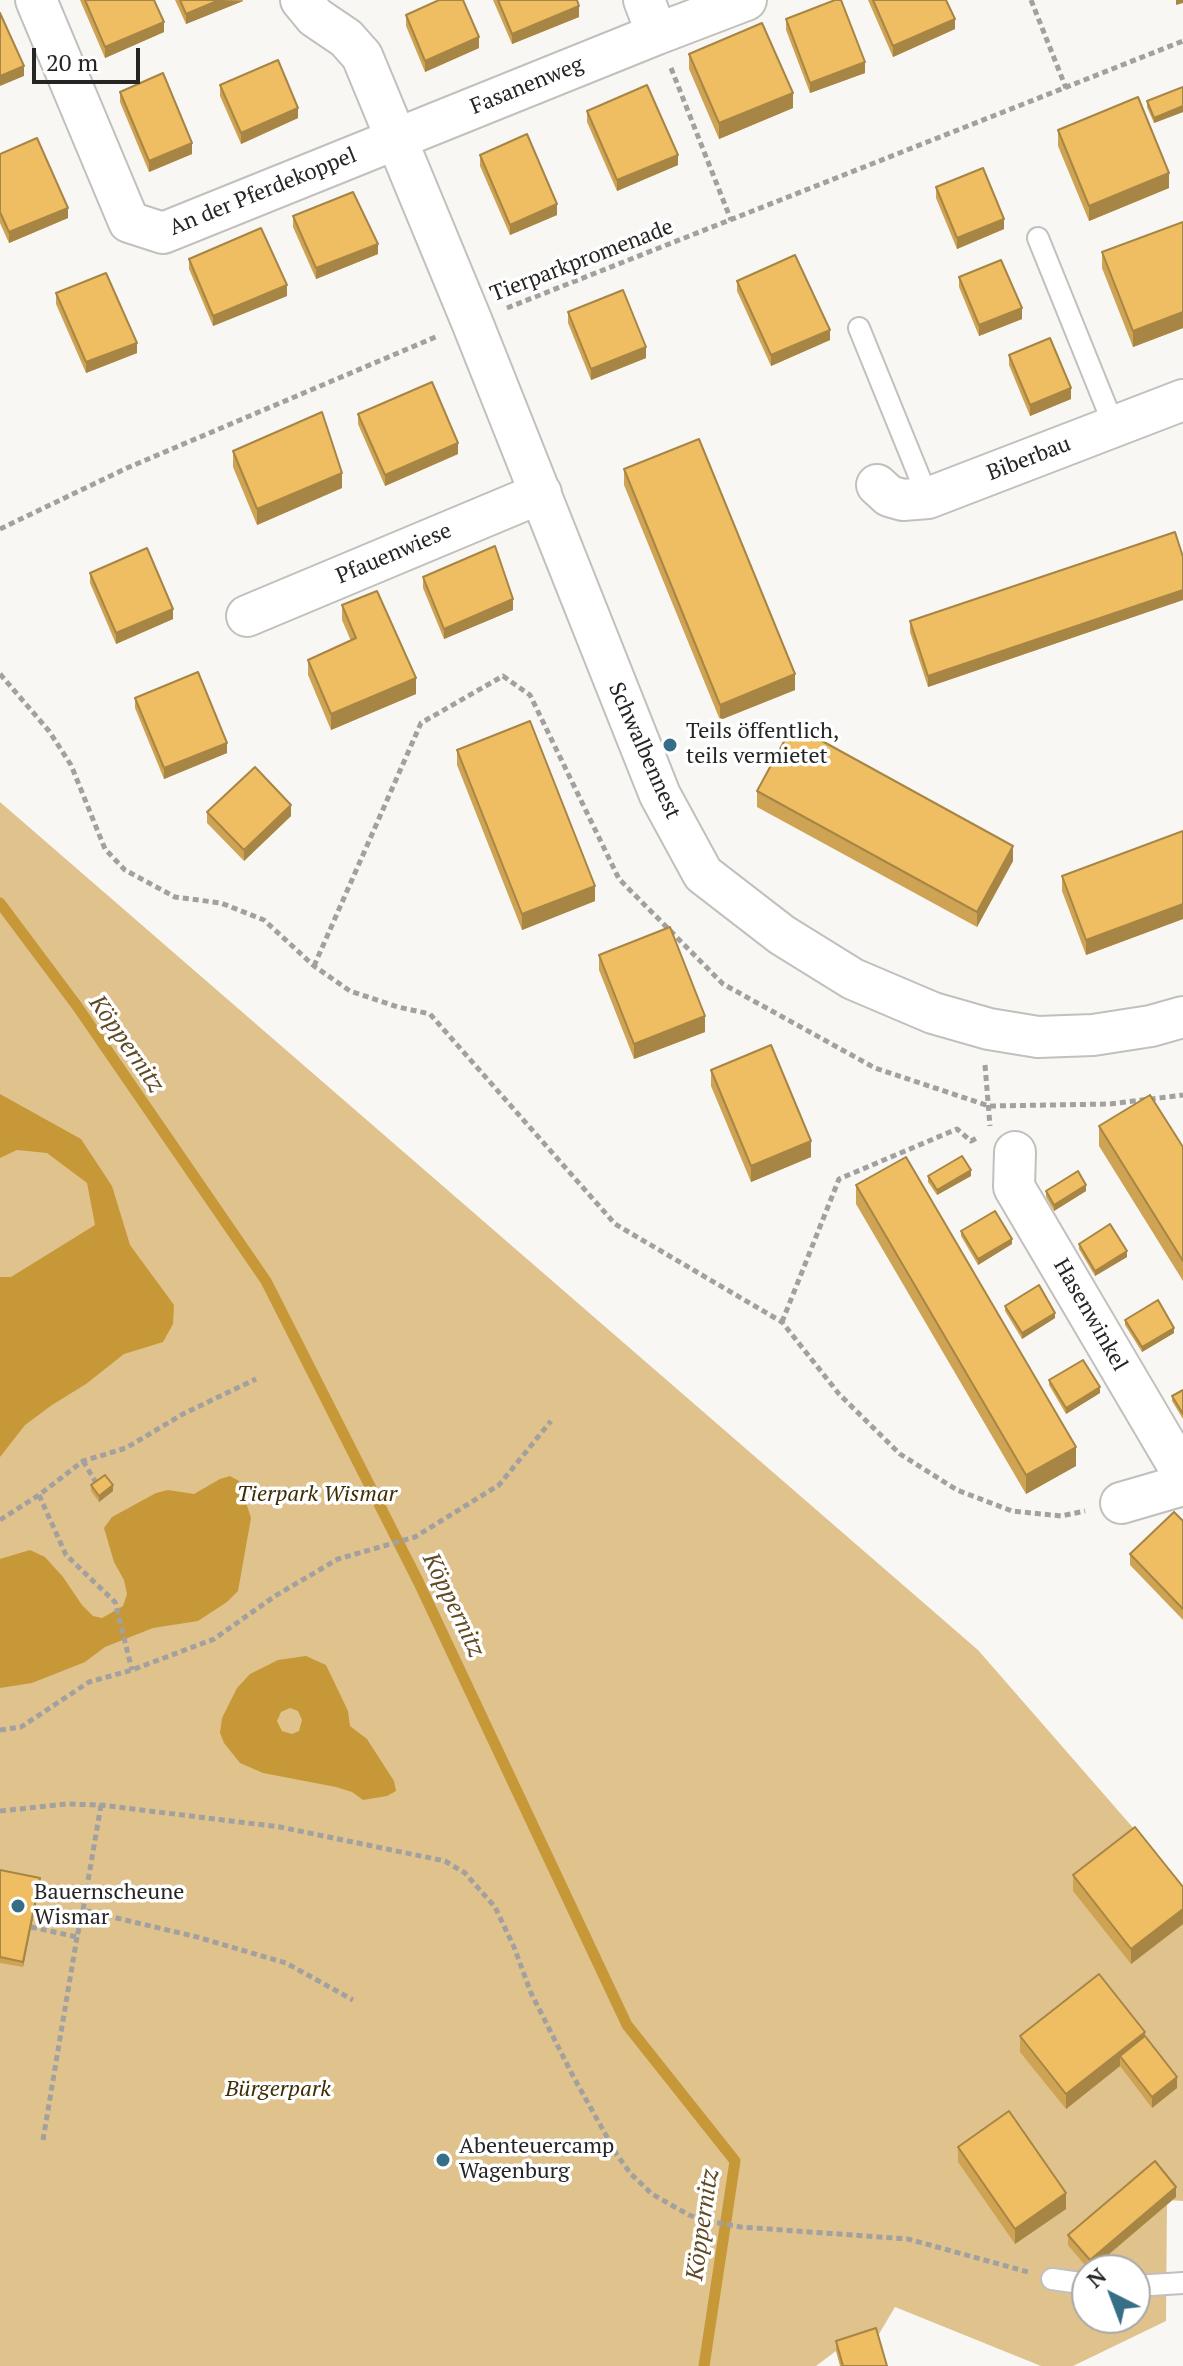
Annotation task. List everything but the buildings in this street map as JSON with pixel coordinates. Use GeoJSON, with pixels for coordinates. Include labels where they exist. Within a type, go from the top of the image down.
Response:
{"type":"FeatureCollection","features":[{"type":"Feature","properties":{"kind":"street","name":"An der Pferdekoppel"},"geometry":{"type":"LineString","coordinates":[[36,0],[129,222],[163,233],[397,138]]}},
{"type":"Feature","properties":{"kind":"street","name":"Schwalbennest"},"geometry":{"type":"LineString","coordinates":[[301,0],[315,17],[346,38],[362,56],[541,493],[660,795],[703,874],[782,935],[853,979],[933,1013],[989,1029],[1038,1037],[1093,1035],[1151,1026],[1183,1017]]}},
{"type":"Feature","properties":{"kind":"street","name":"Fasanenweg"},"geometry":{"type":"LineString","coordinates":[[397,138],[650,17],[746,0]]}},
{"type":"Feature","properties":{"kind":"street","name":"Biberbau"},"geometry":{"type":"LineString","coordinates":[[877,485],[889,496],[903,500],[928,498],[1183,400]]}},
{"type":"Feature","properties":{"kind":"street","name":"Pfauenwiese"},"geometry":{"type":"LineString","coordinates":[[247,616],[541,493]]}},
{"type":"Feature","properties":{"kind":"street","name":"Hasenwinkel"},"geometry":{"type":"LineString","coordinates":[[1015,1152],[1014,1187],[1183,1474]]}},
{"type":"Feature","properties":{"kind":"street"},"geometry":{"type":"LineString","coordinates":[[1121,1503],[1183,1485]]}},
{"type":"Feature","properties":{"kind":"lane"},"geometry":{"type":"LineString","coordinates":[[1038,238],[1114,426]]}},
{"type":"Feature","properties":{"kind":"lane"},"geometry":{"type":"LineString","coordinates":[[859,328],[928,498]]}},
{"type":"Feature","properties":{"kind":"lane"},"geometry":{"type":"LineString","coordinates":[[1052,2279],[1071,2282]]}},
{"type":"Feature","properties":{"kind":"lane"},"geometry":{"type":"LineString","coordinates":[[1151,2285],[1183,2283]]}},
{"type":"Feature","properties":{"kind":"path"},"geometry":{"type":"LineString","coordinates":[[1031,0],[1066,88]]}},
{"type":"Feature","properties":{"kind":"path"},"geometry":{"type":"LineString","coordinates":[[650,17],[731,220]]}},
{"type":"Feature","properties":{"kind":"path","name":"Tierparkpromenade"},"geometry":{"type":"LineString","coordinates":[[0,529],[127,468],[472,322],[1183,41]]}},
{"type":"Feature","properties":{"kind":"path"},"geometry":{"type":"LineString","coordinates":[[0,674],[49,731],[71,765],[105,849],[125,870],[175,897],[221,903],[264,920],[314,966],[350,991],[430,1014],[615,1224],[782,1322],[864,1422],[900,1454],[957,1490],[1012,1511],[1061,1516],[1121,1503]]}},
{"type":"Feature","properties":{"kind":"path"},"geometry":{"type":"LineString","coordinates":[[314,966],[421,723],[503,676]]}},
{"type":"Feature","properties":{"kind":"path"},"geometry":{"type":"LineString","coordinates":[[782,1322],[839,1179],[957,1129],[971,1141],[991,1131],[985,1062],[989,1029]]}},
{"type":"Feature","properties":{"kind":"path"},"geometry":{"type":"LineString","coordinates":[[0,1520],[83,1461],[126,1448],[183,1414],[256,1379]]}},
{"type":"Feature","properties":{"kind":"path"},"geometry":{"type":"LineString","coordinates":[[0,1730],[21,1727],[89,1682],[132,1670],[214,1639],[275,1596],[338,1559],[415,1537],[499,1485],[551,1421]]}},
{"type":"Feature","properties":{"kind":"path"},"geometry":{"type":"LineString","coordinates":[[83,1461],[98,1486]]}},
{"type":"Feature","properties":{"kind":"path"},"geometry":{"type":"LineString","coordinates":[[39,1495],[66,1555],[115,1602],[132,1670]]}},
{"type":"Feature","properties":{"kind":"path"},"geometry":{"type":"LineString","coordinates":[[0,1811],[66,1804],[101,1805],[280,1827],[430,1857],[456,1867],[495,1907],[548,2027],[617,2155],[652,2194],[707,2221],[741,2227],[908,2239],[1052,2279]]}},
{"type":"Feature","properties":{"kind":"path"},"geometry":{"type":"LineString","coordinates":[[43,2140],[101,1805]]}},
{"type":"Feature","properties":{"kind":"path"},"geometry":{"type":"LineString","coordinates":[[83,1910],[197,1937],[286,1963],[353,2000]]}},
{"type":"Feature","properties":{"kind":"path"},"geometry":{"type":"LineString","coordinates":[[31,1927],[77,1937]]}},
{"type":"Feature","properties":{"kind":"green space","name":"Tierpark Wismar"},"geometry":{"type":"Polygon","coordinates":[[[0,802],[978,1650],[1183,1885],[1183,2201],[1167,2200],[1166,2321],[1151,2328],[1151,2254],[1071,2254],[1071,2334],[1139,2334],[1073,2366],[1041,2366],[895,2307],[876,2339],[836,2351],[816,2366],[0,2366],[0,802]]]}},
{"type":"Feature","properties":{"kind":"shaded area"},"geometry":{"type":"Polygon","coordinates":[[[0,1094],[81,1139],[112,1186],[130,1245],[174,1305],[173,1324],[163,1342],[124,1354],[25,1425],[0,1457],[0,1277],[11,1277],[95,1225],[87,1183],[47,1153],[17,1150],[0,1158],[0,1094]]]}},
{"type":"Feature","properties":{"kind":"shaded area"},"geometry":{"type":"Polygon","coordinates":[[[230,1476],[239,1481],[251,1518],[238,1591],[227,1602],[198,1621],[153,1628],[105,1647],[85,1662],[32,1683],[0,1688],[0,1559],[30,1550],[45,1557],[82,1605],[93,1616],[102,1618],[123,1606],[127,1594],[104,1528],[112,1517],[156,1493],[168,1490],[194,1494],[230,1476]]]}},
{"type":"Feature","properties":{"kind":"shaded area"},"geometry":{"type":"Polygon","coordinates":[[[306,1656],[326,1665],[348,1711],[350,1726],[367,1739],[394,1781],[396,1791],[387,1796],[363,1800],[352,1792],[336,1787],[263,1773],[240,1763],[220,1733],[222,1718],[237,1688],[250,1674],[278,1660],[306,1656]],[[290,1708],[281,1712],[277,1721],[282,1731],[292,1734],[299,1731],[302,1720],[298,1711],[290,1708]]]}},
{"type":"Feature","properties":{"kind":"waterway","name":"Köppernitz"},"geometry":{"type":"LineString","coordinates":[[0,903],[77,1006],[266,1281],[418,1581],[627,2025],[735,2161],[704,2366]]}},
{"type":"Feature","properties":{"kind":"place","name":"Teils öffentlich, teils vermietet"},"geometry":{"type":"Point","coordinates":[670,745]}},
{"type":"Feature","properties":{"kind":"place","name":"Bauernscheune Wismar"},"geometry":{"type":"Point","coordinates":[18,1906]}},
{"type":"Feature","properties":{"kind":"place","name":"Abenteuercamp Wagenburg"},"geometry":{"type":"Point","coordinates":[443,2160]}},
{"type":"Feature","properties":{"kind":"park label","name":"Bürgerpark"},"geometry":{"type":"Point","coordinates":[278,2090]}}]}
